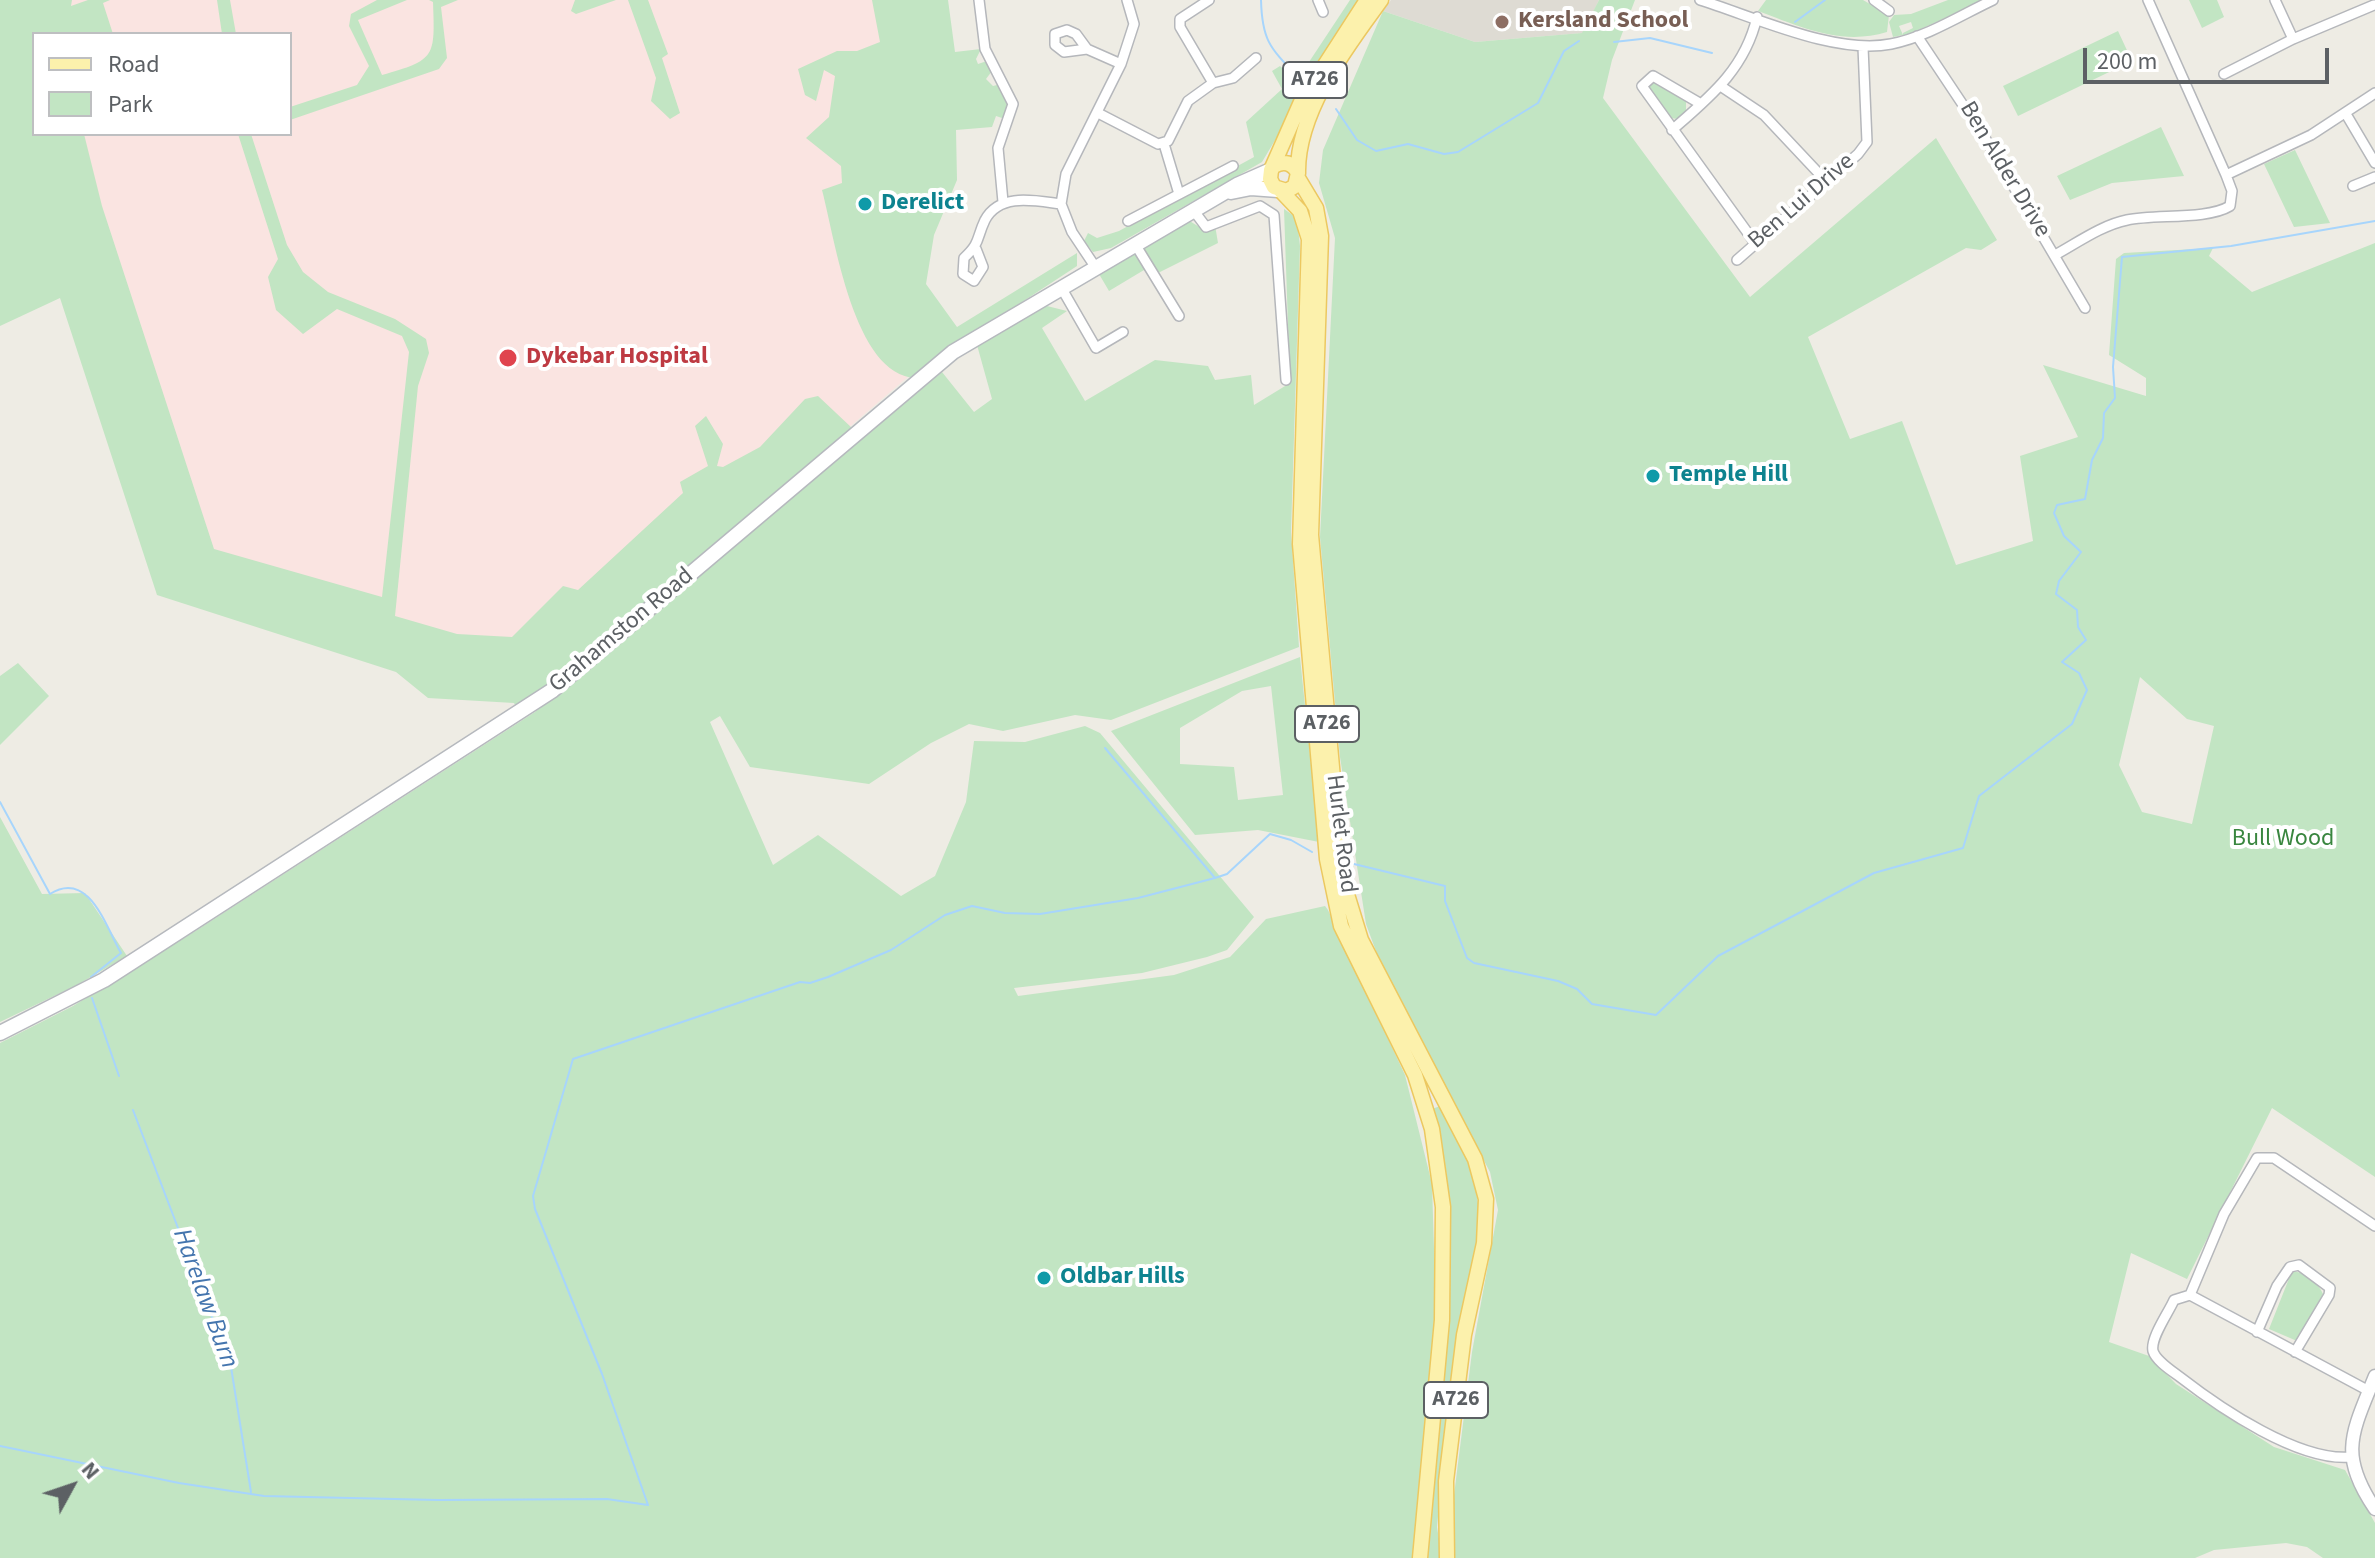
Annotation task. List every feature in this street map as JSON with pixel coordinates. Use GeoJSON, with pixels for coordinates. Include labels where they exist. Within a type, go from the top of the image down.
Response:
{"type":"FeatureCollection","features":[{"type":"Feature","properties":{"kind":"main road","name":"A726"},"geometry":{"type":"LineString","coordinates":[[1273,168],[1301,102],[1367,0]]}},
{"type":"Feature","properties":{"kind":"main road","name":"A726"},"geometry":{"type":"LineString","coordinates":[[1298,175],[1298,149],[1306,118],[1381,0]]}},
{"type":"Feature","properties":{"kind":"main road"},"geometry":{"type":"LineString","coordinates":[[1288,163],[1298,175],[1291,189],[1280,190],[1270,179],[1273,168],[1288,163]]}},
{"type":"Feature","properties":{"kind":"main road","name":"Grahamston Road"},"geometry":{"type":"LineString","coordinates":[[0,1033],[104,980],[553,690],[953,352],[1135,244],[1273,168]]}},
{"type":"Feature","properties":{"kind":"main road","name":"Hurlet Road"},"geometry":{"type":"LineString","coordinates":[[1298,175],[1316,208],[1321,236],[1311,535],[1342,878],[1361,940],[1475,1159],[1486,1199],[1484,1243],[1464,1335],[1446,1481],[1447,1558]]}},
{"type":"Feature","properties":{"kind":"main road","name":"Grahamston Road"},"geometry":{"type":"LineString","coordinates":[[1220,196],[1251,188],[1280,190]]}},
{"type":"Feature","properties":{"kind":"main road","name":"Hurlet Road"},"geometry":{"type":"LineString","coordinates":[[1280,190],[1300,211],[1309,239],[1300,544],[1332,898],[1353,956],[1415,1075],[1432,1129],[1443,1207],[1442,1320],[1420,1558]]}},
{"type":"Feature","properties":{"kind":"street"},"geometry":{"type":"LineString","coordinates":[[979,0],[985,49],[1013,104],[998,148],[1003,202]]}},
{"type":"Feature","properties":{"kind":"street"},"geometry":{"type":"LineString","coordinates":[[1096,268],[1072,232],[1061,204],[1066,174],[1121,64],[1134,24],[1127,0]]}},
{"type":"Feature","properties":{"kind":"street"},"geometry":{"type":"LineString","coordinates":[[1209,0],[1180,19],[1180,27],[1213,83]]}},
{"type":"Feature","properties":{"kind":"street"},"geometry":{"type":"LineString","coordinates":[[1318,0],[1323,12]]}},
{"type":"Feature","properties":{"kind":"street"},"geometry":{"type":"LineString","coordinates":[[1700,0],[1823,39],[1863,47],[1917,36],[1993,0]]}},
{"type":"Feature","properties":{"kind":"street"},"geometry":{"type":"LineString","coordinates":[[1875,0],[1889,11]]}},
{"type":"Feature","properties":{"kind":"street"},"geometry":{"type":"LineString","coordinates":[[2055,255],[2122,220],[2160,214],[2221,212],[2230,206],[2232,191],[2226,175],[2148,0]]}},
{"type":"Feature","properties":{"kind":"street"},"geometry":{"type":"LineString","coordinates":[[2275,0],[2293,39]]}},
{"type":"Feature","properties":{"kind":"street"},"geometry":{"type":"LineString","coordinates":[[2224,74],[2293,39],[2374,4]]}},
{"type":"Feature","properties":{"kind":"street"},"geometry":{"type":"LineString","coordinates":[[1672,130],[1722,87],[1752,37],[1757,17]]}},
{"type":"Feature","properties":{"kind":"street","name":"Ben Alder Drive"},"geometry":{"type":"LineString","coordinates":[[1917,36],[1956,91],[2085,308]]}},
{"type":"Feature","properties":{"kind":"street","name":"Ben Lui Drive"},"geometry":{"type":"LineString","coordinates":[[1737,260],[1867,142],[1863,47]]}},
{"type":"Feature","properties":{"kind":"street"},"geometry":{"type":"LineString","coordinates":[[1087,49],[1121,64]]}},
{"type":"Feature","properties":{"kind":"street"},"geometry":{"type":"LineString","coordinates":[[1179,194],[1164,144],[1188,101],[1213,83],[1248,71],[1256,58]]}},
{"type":"Feature","properties":{"kind":"street"},"geometry":{"type":"LineString","coordinates":[[1701,104],[1653,76],[1645,80],[1642,86],[1755,243]]}},
{"type":"Feature","properties":{"kind":"street"},"geometry":{"type":"LineString","coordinates":[[1722,87],[1764,115],[1826,181]]}},
{"type":"Feature","properties":{"kind":"street"},"geometry":{"type":"LineString","coordinates":[[2226,175],[2311,135],[2375,93]]}},
{"type":"Feature","properties":{"kind":"street"},"geometry":{"type":"LineString","coordinates":[[1098,113],[1164,144]]}},
{"type":"Feature","properties":{"kind":"street"},"geometry":{"type":"LineString","coordinates":[[2346,114],[2375,163]]}},
{"type":"Feature","properties":{"kind":"street"},"geometry":{"type":"LineString","coordinates":[[1128,221],[1233,166]]}},
{"type":"Feature","properties":{"kind":"street"},"geometry":{"type":"LineString","coordinates":[[2353,186],[2375,177]]}},
{"type":"Feature","properties":{"kind":"street"},"geometry":{"type":"LineString","coordinates":[[976,249],[986,218],[1003,202],[1027,200],[1061,204]]}},
{"type":"Feature","properties":{"kind":"street"},"geometry":{"type":"LineString","coordinates":[[1138,200],[1144,212]]}},
{"type":"Feature","properties":{"kind":"street"},"geometry":{"type":"LineString","coordinates":[[1194,211],[1206,227],[1260,206],[1274,215],[1286,380]]}},
{"type":"Feature","properties":{"kind":"street"},"geometry":{"type":"LineString","coordinates":[[1135,244],[1179,316]]}},
{"type":"Feature","properties":{"kind":"street"},"geometry":{"type":"LineString","coordinates":[[1062,289],[1096,348],[1123,332]]}},
{"type":"Feature","properties":{"kind":"street"},"geometry":{"type":"LineString","coordinates":[[2190,1295],[2224,1214],[2251,1163],[2262,1156],[2274,1158],[2375,1226]]}},
{"type":"Feature","properties":{"kind":"street"},"geometry":{"type":"LineString","coordinates":[[2257,1332],[2277,1286],[2290,1267],[2299,1265],[2330,1288],[2329,1295],[2295,1352]]}},
{"type":"Feature","properties":{"kind":"street"},"geometry":{"type":"LineString","coordinates":[[2351,1457],[2337,1458],[2317,1453],[2237,1416],[2156,1357],[2153,1346],[2174,1300],[2181,1295],[2190,1295],[2369,1391]]}},
{"type":"Feature","properties":{"kind":"street"},"geometry":{"type":"LineString","coordinates":[[2375,1376],[2352,1435],[2351,1457],[2356,1479],[2375,1509]]}},
{"type":"Feature","properties":{"kind":"shaded area","name":"Dykebar Hospital"},"geometry":{"type":"Polygon","coordinates":[[[0,0],[943,0],[930,229],[920,287],[953,338],[555,680],[397,669],[156,588],[104,413],[34,136],[292,136],[292,32],[32,32],[32,127],[0,0]]]}},
{"type":"Feature","properties":{"kind":"shaded area","name":"Kersland School"},"geometry":{"type":"Polygon","coordinates":[[[1391,0],[1599,0],[1583,33],[1475,42],[1383,11],[1391,0]]]}},
{"type":"Feature","properties":{"kind":"green space"},"geometry":{"type":"Polygon","coordinates":[[[0,0],[72,0],[71,6],[88,0],[110,0],[103,3],[112,32],[32,32],[32,136],[84,136],[102,206],[214,549],[382,597],[409,352],[402,336],[337,309],[303,334],[276,310],[268,277],[278,259],[239,136],[252,136],[287,245],[303,272],[328,292],[395,319],[426,339],[429,353],[418,386],[395,616],[457,634],[512,637],[563,586],[578,590],[683,493],[680,482],[708,466],[695,426],[706,416],[723,444],[717,466],[723,467],[760,447],[805,399],[818,396],[852,428],[557,681],[516,707],[514,703],[428,698],[396,672],[157,595],[60,298],[0,326],[0,0]]]}},
{"type":"Feature","properties":{"kind":"green space"},"geometry":{"type":"Polygon","coordinates":[[[217,0],[230,0],[236,32],[222,32],[217,0]]]}},
{"type":"Feature","properties":{"kind":"green space"},"geometry":{"type":"Polygon","coordinates":[[[377,0],[407,0],[358,20],[382,75],[413,65],[428,54],[433,34],[433,2],[429,0],[458,0],[441,7],[447,58],[439,69],[292,119],[292,106],[357,85],[369,66],[349,26],[351,14],[377,0]]]}},
{"type":"Feature","properties":{"kind":"green space"},"geometry":{"type":"Polygon","coordinates":[[[575,0],[616,0],[576,14],[571,11],[575,0]]]}},
{"type":"Feature","properties":{"kind":"green space"},"geometry":{"type":"Polygon","coordinates":[[[628,0],[648,0],[668,54],[662,58],[680,113],[670,119],[651,101],[656,78],[628,0]]]}},
{"type":"Feature","properties":{"kind":"green space"},"geometry":{"type":"Polygon","coordinates":[[[872,0],[948,0],[955,52],[981,49],[976,59],[978,64],[987,61],[992,71],[986,79],[993,86],[1001,84],[1006,97],[1005,119],[996,116],[992,127],[956,130],[957,180],[934,235],[926,284],[957,327],[1077,253],[1077,266],[949,350],[916,378],[895,371],[877,355],[862,331],[841,270],[822,190],[842,183],[841,166],[806,138],[829,117],[835,76],[824,70],[816,101],[805,95],[798,69],[837,51],[857,51],[880,42],[872,0]]]}},
{"type":"Feature","properties":{"kind":"green space"},"geometry":{"type":"Polygon","coordinates":[[[1350,0],[1359,0],[1262,162],[1111,248],[1093,252],[1084,241],[1088,233],[1097,238],[1119,231],[1254,157],[1246,122],[1282,89],[1272,71],[1280,66],[1294,79],[1309,62],[1350,0]]]}},
{"type":"Feature","properties":{"kind":"green space","name":"Bull Wood"},"geometry":{"type":"Polygon","coordinates":[[[1599,0],[1635,0],[1612,60],[1603,98],[1750,297],[1936,138],[1997,240],[1981,250],[1966,248],[1808,337],[1850,439],[1902,421],[1956,565],[2033,541],[2020,456],[2078,437],[2043,365],[2146,396],[2146,378],[2109,355],[2116,259],[2124,253],[2213,248],[2209,256],[2252,292],[2375,243],[2375,1177],[2272,1108],[2187,1279],[2131,1253],[2109,1342],[2149,1356],[2176,1384],[2274,1447],[2345,1470],[2375,1523],[2375,1558],[2323,1558],[2307,1547],[2286,1543],[2214,1550],[2195,1558],[1455,1558],[1451,1519],[1472,1352],[1498,1210],[1490,1172],[1384,973],[1366,924],[1340,757],[1320,537],[1335,238],[1319,183],[1323,150],[1383,11],[1475,42],[1582,33],[1599,0]],[[2140,677],[2119,765],[2142,812],[2192,824],[2214,726],[2187,719],[2140,677]]]}},
{"type":"Feature","properties":{"kind":"green space"},"geometry":{"type":"Polygon","coordinates":[[[1766,0],[1863,0],[1889,15],[1887,32],[1853,37],[1821,33],[1758,11],[1766,0]]]}},
{"type":"Feature","properties":{"kind":"green space"},"geometry":{"type":"Polygon","coordinates":[[[1948,0],[1985,0],[1903,37],[1893,37],[1889,22],[1894,15],[1911,14],[1948,0]],[[1911,22],[1899,26],[1903,35],[1913,28],[1911,22]]]}},
{"type":"Feature","properties":{"kind":"green space"},"geometry":{"type":"Polygon","coordinates":[[[2189,0],[2217,0],[2224,17],[2202,28],[2189,0]]]}},
{"type":"Feature","properties":{"kind":"green space"},"geometry":{"type":"Polygon","coordinates":[[[2118,31],[2132,61],[2018,116],[2003,86],[2118,31]]]}},
{"type":"Feature","properties":{"kind":"green space"},"geometry":{"type":"Polygon","coordinates":[[[1654,80],[1686,100],[1686,113],[1679,119],[1668,118],[1648,92],[1648,82],[1654,80]]]}},
{"type":"Feature","properties":{"kind":"green space"},"geometry":{"type":"Polygon","coordinates":[[[2161,127],[2184,176],[2112,183],[2070,200],[2057,176],[2161,127]]]}},
{"type":"Feature","properties":{"kind":"green space"},"geometry":{"type":"Polygon","coordinates":[[[2295,150],[2330,223],[2294,227],[2264,164],[2295,150]]]}},
{"type":"Feature","properties":{"kind":"green space"},"geometry":{"type":"Polygon","coordinates":[[[1284,209],[1297,218],[1300,246],[1291,532],[1299,647],[1111,720],[1075,715],[1003,731],[969,724],[931,743],[869,784],[750,767],[720,716],[710,722],[773,865],[818,835],[901,896],[935,876],[966,802],[974,741],[1025,742],[1085,726],[1100,733],[1254,917],[1227,950],[1207,957],[1142,973],[1014,988],[1018,996],[1174,975],[1230,957],[1266,919],[1325,906],[1405,1075],[1432,1184],[1436,1314],[1415,1558],[0,1558],[0,1043],[73,1006],[197,930],[535,712],[942,372],[974,412],[992,399],[977,345],[1047,306],[1067,311],[1042,328],[1085,401],[1155,360],[1208,366],[1215,380],[1251,375],[1254,405],[1290,383],[1284,209]]]}},
{"type":"Feature","properties":{"kind":"green space"},"geometry":{"type":"Polygon","coordinates":[[[1188,220],[1201,228],[1215,225],[1218,243],[1150,277],[1144,270],[1109,291],[1099,274],[1188,220]]]}},
{"type":"Feature","properties":{"kind":"green space"},"geometry":{"type":"Polygon","coordinates":[[[1300,657],[1319,842],[1258,830],[1195,835],[1111,731],[1300,657]],[[1271,686],[1242,691],[1180,728],[1180,764],[1234,767],[1238,800],[1283,795],[1271,686]]]}},
{"type":"Feature","properties":{"kind":"green space"},"geometry":{"type":"Polygon","coordinates":[[[18,663],[49,696],[0,745],[0,676],[18,663]]]}},
{"type":"Feature","properties":{"kind":"green space"},"geometry":{"type":"Polygon","coordinates":[[[0,817],[42,894],[85,893],[127,956],[77,985],[0,1022],[0,817]]]}},
{"type":"Feature","properties":{"kind":"green space"},"geometry":{"type":"Polygon","coordinates":[[[1440,1106],[1473,1170],[1480,1217],[1444,1457],[1437,1527],[1442,1558],[1427,1558],[1451,1257],[1446,1170],[1432,1109],[1440,1106]]]}},
{"type":"Feature","properties":{"kind":"green space"},"geometry":{"type":"Polygon","coordinates":[[[2292,1271],[2310,1279],[2323,1294],[2297,1341],[2269,1329],[2292,1271]]]}},
{"type":"Feature","properties":{"kind":"waterway"},"geometry":{"type":"LineString","coordinates":[[1261,0],[1263,24],[1269,42],[1296,75]]}},
{"type":"Feature","properties":{"kind":"waterway"},"geometry":{"type":"LineString","coordinates":[[1795,22],[1825,0]]}},
{"type":"Feature","properties":{"kind":"waterway"},"geometry":{"type":"LineString","coordinates":[[1614,42],[1650,38],[1712,53]]}},
{"type":"Feature","properties":{"kind":"waterway"},"geometry":{"type":"LineString","coordinates":[[1336,109],[1357,140],[1376,151],[1408,144],[1444,154],[1458,152],[1538,103],[1564,51],[1579,41]]}},
{"type":"Feature","properties":{"kind":"waterway"},"geometry":{"type":"LineString","coordinates":[[1354,864],[1445,886],[1445,901],[1467,958],[1474,963],[1558,981],[1577,989],[1592,1004],[1656,1015],[1718,956],[1874,873],[1963,848],[1979,796],[2072,724],[2087,690],[2079,673],[2062,662],[2086,640],[2078,627],[2077,610],[2056,594],[2059,581],[2081,552],[2064,536],[2054,513],[2057,505],[2085,499],[2092,460],[2103,438],[2104,413],[2115,398],[2113,367],[2122,257],[2231,246],[2375,221]]}},
{"type":"Feature","properties":{"kind":"waterway"},"geometry":{"type":"LineString","coordinates":[[1105,748],[1215,878],[1227,874],[1270,834],[1291,840],[1312,852]]}},
{"type":"Feature","properties":{"kind":"waterway"},"geometry":{"type":"LineString","coordinates":[[0,802],[50,894],[64,888],[86,895],[109,929],[121,953],[91,977]]}},
{"type":"Feature","properties":{"kind":"waterway"},"geometry":{"type":"LineString","coordinates":[[0,1446],[179,1483],[264,1496],[438,1500],[607,1499],[648,1505],[602,1374],[535,1209],[533,1196],[573,1059],[800,982],[810,983],[828,977],[891,950],[945,915],[972,906],[1005,913],[1040,914],[1138,898],[1215,878]]}},
{"type":"Feature","properties":{"kind":"waterway"},"geometry":{"type":"LineString","coordinates":[[92,998],[119,1076]]}},
{"type":"Feature","properties":{"kind":"waterway","name":"Harelaw Burn"},"geometry":{"type":"LineString","coordinates":[[133,1110],[231,1367],[251,1492]]}},
{"type":"Feature","properties":{"kind":"place","name":"Kersland School"},"geometry":{"type":"Point","coordinates":[1502,22]}},
{"type":"Feature","properties":{"kind":"place","name":"Derelict"},"geometry":{"type":"Point","coordinates":[865,204]}},
{"type":"Feature","properties":{"kind":"place","name":"Dykebar Hospital"},"geometry":{"type":"Point","coordinates":[508,358]}},
{"type":"Feature","properties":{"kind":"place","name":"Temple Hill"},"geometry":{"type":"Point","coordinates":[1653,476]}},
{"type":"Feature","properties":{"kind":"place","name":"Oldbar Hills"},"geometry":{"type":"Point","coordinates":[1044,1278]}}]}
